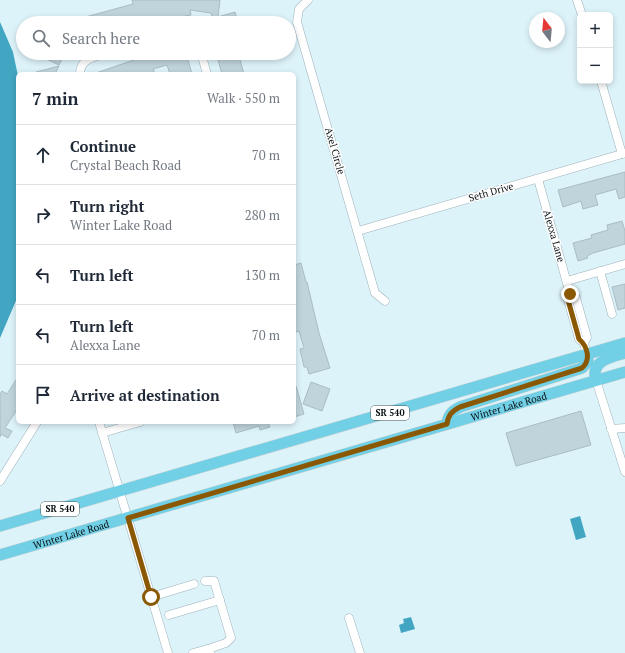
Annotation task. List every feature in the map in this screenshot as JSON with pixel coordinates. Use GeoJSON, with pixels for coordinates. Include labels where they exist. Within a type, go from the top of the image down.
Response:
{"type":"FeatureCollection","features":[{"type":"Feature","properties":{"kind":"main road","name":"SR 540"},"geometry":{"type":"LineString","coordinates":[[0,526],[625,343]]}},
{"type":"Feature","properties":{"kind":"main road"},"geometry":{"type":"LineString","coordinates":[[596,380],[594,373],[597,366],[607,359],[625,353]]}},
{"type":"Feature","properties":{"kind":"main road"},"geometry":{"type":"LineString","coordinates":[[447,424],[448,417],[453,411],[460,407],[582,368],[588,361],[587,354]]}},
{"type":"Feature","properties":{"kind":"main road","name":"Winter Lake Road"},"geometry":{"type":"LineString","coordinates":[[0,555],[625,372]]}},
{"type":"Feature","properties":{"kind":"street","name":"Axel Circle"},"geometry":{"type":"LineString","coordinates":[[308,0],[299,9],[297,22],[376,293],[385,301]]}},
{"type":"Feature","properties":{"kind":"street"},"geometry":{"type":"LineString","coordinates":[[577,0],[581,12]]}},
{"type":"Feature","properties":{"kind":"street"},"geometry":{"type":"LineString","coordinates":[[80,72],[80,67],[85,60]]}},
{"type":"Feature","properties":{"kind":"street"},"geometry":{"type":"LineString","coordinates":[[203,60],[206,72]]}},
{"type":"Feature","properties":{"kind":"street"},"geometry":{"type":"LineString","coordinates":[[602,84],[624,154]]}},
{"type":"Feature","properties":{"kind":"street","name":"Seth Drive"},"geometry":{"type":"LineString","coordinates":[[358,231],[624,154]]}},
{"type":"Feature","properties":{"kind":"street","name":"Alexxa Lane"},"geometry":{"type":"LineString","coordinates":[[538,179],[570,294],[576,298],[587,337],[584,343],[587,354]]}},
{"type":"Feature","properties":{"kind":"street"},"geometry":{"type":"LineString","coordinates":[[567,281],[625,264]]}},
{"type":"Feature","properties":{"kind":"street"},"geometry":{"type":"LineString","coordinates":[[600,272],[612,314]]}},
{"type":"Feature","properties":{"kind":"street"},"geometry":{"type":"LineString","coordinates":[[596,380],[625,472]]}},
{"type":"Feature","properties":{"kind":"street"},"geometry":{"type":"LineString","coordinates":[[0,481],[36,424]]}},
{"type":"Feature","properties":{"kind":"street"},"geometry":{"type":"LineString","coordinates":[[100,424],[168,653]]}},
{"type":"Feature","properties":{"kind":"street"},"geometry":{"type":"LineString","coordinates":[[102,433],[133,424]]}},
{"type":"Feature","properties":{"kind":"street"},"geometry":{"type":"LineString","coordinates":[[612,430],[625,428]]}},
{"type":"Feature","properties":{"kind":"street"},"geometry":{"type":"LineString","coordinates":[[193,653],[209,651],[226,643],[232,638],[214,581],[204,581]]}},
{"type":"Feature","properties":{"kind":"street"},"geometry":{"type":"LineString","coordinates":[[151,597],[194,584]]}},
{"type":"Feature","properties":{"kind":"street"},"geometry":{"type":"LineString","coordinates":[[169,615],[220,600]]}},
{"type":"Feature","properties":{"kind":"street"},"geometry":{"type":"LineString","coordinates":[[349,618],[360,653]]}},
{"type":"Feature","properties":{"kind":"water"},"geometry":{"type":"Polygon","coordinates":[[[0,22],[13,52],[17,72],[16,301],[0,338],[0,22]]]}},
{"type":"Feature","properties":{"kind":"water"},"geometry":{"type":"Polygon","coordinates":[[[580,516],[586,537],[576,540],[570,519],[580,516]]]}},
{"type":"Feature","properties":{"kind":"water"},"geometry":{"type":"Polygon","coordinates":[[[411,617],[415,629],[401,633],[399,625],[404,623],[403,619],[411,617]]]}},
{"type":"Feature","properties":{"kind":"building"},"geometry":{"type":"Polygon","coordinates":[[[132,0],[220,0],[218,16],[212,16],[211,13],[190,10],[191,15],[186,16],[89,16],[133,4],[132,0]]]}},
{"type":"Feature","properties":{"kind":"building"},"geometry":{"type":"Polygon","coordinates":[[[235,12],[236,16],[221,16],[235,12]]]}},
{"type":"Feature","properties":{"kind":"building"},"geometry":{"type":"Polygon","coordinates":[[[49,60],[62,60],[59,65],[49,60]]]}},
{"type":"Feature","properties":{"kind":"building"},"geometry":{"type":"Polygon","coordinates":[[[134,60],[188,60],[191,72],[169,72],[167,65],[153,69],[154,72],[99,72],[134,60]]]}},
{"type":"Feature","properties":{"kind":"building"},"geometry":{"type":"Polygon","coordinates":[[[218,60],[240,60],[243,72],[221,72],[218,60]]]}},
{"type":"Feature","properties":{"kind":"building"},"geometry":{"type":"Polygon","coordinates":[[[59,66],[56,72],[36,72],[59,66]]]}},
{"type":"Feature","properties":{"kind":"building"},"geometry":{"type":"Polygon","coordinates":[[[625,172],[625,197],[619,199],[616,189],[595,195],[598,205],[583,209],[581,201],[563,207],[558,190],[625,172]]]}},
{"type":"Feature","properties":{"kind":"building"},"geometry":{"type":"Polygon","coordinates":[[[622,221],[625,231],[625,244],[593,253],[587,256],[588,258],[578,261],[573,243],[592,238],[591,235],[608,230],[607,225],[622,221]]]}},
{"type":"Feature","properties":{"kind":"building"},"geometry":{"type":"Polygon","coordinates":[[[301,263],[319,333],[330,368],[309,374],[307,367],[304,367],[300,349],[304,348],[299,331],[296,332],[296,264],[301,263]]]}},
{"type":"Feature","properties":{"kind":"building"},"geometry":{"type":"Polygon","coordinates":[[[625,284],[625,308],[618,310],[612,287],[625,284]]]}},
{"type":"Feature","properties":{"kind":"building"},"geometry":{"type":"Polygon","coordinates":[[[16,380],[16,411],[5,428],[12,431],[8,438],[1,434],[0,437],[0,394],[2,391],[7,394],[16,380]]]}},
{"type":"Feature","properties":{"kind":"building"},"geometry":{"type":"Polygon","coordinates":[[[311,382],[330,389],[322,411],[303,404],[311,382]]]}},
{"type":"Feature","properties":{"kind":"building"},"geometry":{"type":"Polygon","coordinates":[[[296,386],[304,414],[296,416],[296,386]]]}},
{"type":"Feature","properties":{"kind":"building"},"geometry":{"type":"Polygon","coordinates":[[[581,411],[591,445],[516,466],[506,433],[581,411]]]}},
{"type":"Feature","properties":{"kind":"building"},"geometry":{"type":"Polygon","coordinates":[[[234,424],[269,424],[270,427],[260,430],[259,426],[236,433],[234,424]]]}},
{"type":"Feature","properties":{"kind":"route"},"geometry":{"type":"LineString","coordinates":[[151,597],[128,518],[447,424],[448,417],[453,411],[460,407],[582,368],[587,363],[588,358],[584,343],[579,339],[568,300],[570,294]]}}]}
